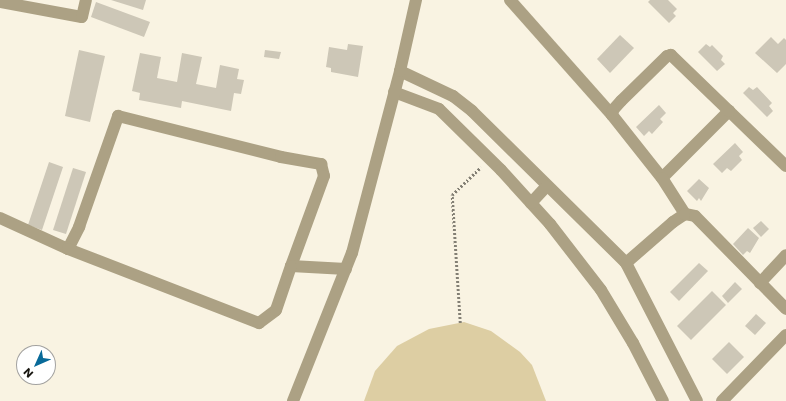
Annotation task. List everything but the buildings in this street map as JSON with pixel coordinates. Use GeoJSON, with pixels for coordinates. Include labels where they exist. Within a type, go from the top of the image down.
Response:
{"type":"FeatureCollection","features":[{"type":"Feature","properties":{"kind":"street"},"geometry":{"type":"LineString","coordinates":[[0,2],[82,16],[86,0]]}},
{"type":"Feature","properties":{"kind":"street"},"geometry":{"type":"LineString","coordinates":[[293,401],[352,253],[400,71],[416,0]]}},
{"type":"Feature","properties":{"kind":"street"},"geometry":{"type":"LineString","coordinates":[[510,0],[612,115],[662,178],[685,214],[695,216],[786,309]]}},
{"type":"Feature","properties":{"kind":"street"},"geometry":{"type":"LineString","coordinates":[[612,115],[613,110],[668,55],[677,60],[786,166]]}},
{"type":"Feature","properties":{"kind":"street"},"geometry":{"type":"LineString","coordinates":[[400,71],[448,93],[477,115],[626,264],[697,401]]}},
{"type":"Feature","properties":{"kind":"street"},"geometry":{"type":"LineString","coordinates":[[394,92],[439,109],[490,159],[530,203],[601,290],[633,343],[663,401]]}},
{"type":"Feature","properties":{"kind":"street"},"geometry":{"type":"LineString","coordinates":[[439,109],[448,93]]}},
{"type":"Feature","properties":{"kind":"street"},"geometry":{"type":"LineString","coordinates":[[662,178],[729,111]]}},
{"type":"Feature","properties":{"kind":"street"},"geometry":{"type":"LineString","coordinates":[[0,218],[68,250],[259,323],[276,310],[324,176],[321,164],[281,157],[118,116],[79,227],[68,250]]}},
{"type":"Feature","properties":{"kind":"street"},"geometry":{"type":"LineString","coordinates":[[500,170],[516,154]]}},
{"type":"Feature","properties":{"kind":"street"},"geometry":{"type":"LineString","coordinates":[[530,203],[547,186]]}},
{"type":"Feature","properties":{"kind":"street"},"geometry":{"type":"LineString","coordinates":[[626,264],[685,214]]}},
{"type":"Feature","properties":{"kind":"street"},"geometry":{"type":"LineString","coordinates":[[760,283],[786,255]]}},
{"type":"Feature","properties":{"kind":"street"},"geometry":{"type":"LineString","coordinates":[[291,266],[346,269]]}},
{"type":"Feature","properties":{"kind":"street"},"geometry":{"type":"LineString","coordinates":[[722,401],[786,335]]}},
{"type":"Feature","properties":{"kind":"path"},"geometry":{"type":"LineString","coordinates":[[460,323],[452,195],[490,159]]}},
{"type":"Feature","properties":{"kind":"shaded area"},"geometry":{"type":"Polygon","coordinates":[[[464,322],[491,331],[520,352],[532,365],[546,401],[364,401],[375,371],[397,346],[429,329],[464,322]]]}}]}
